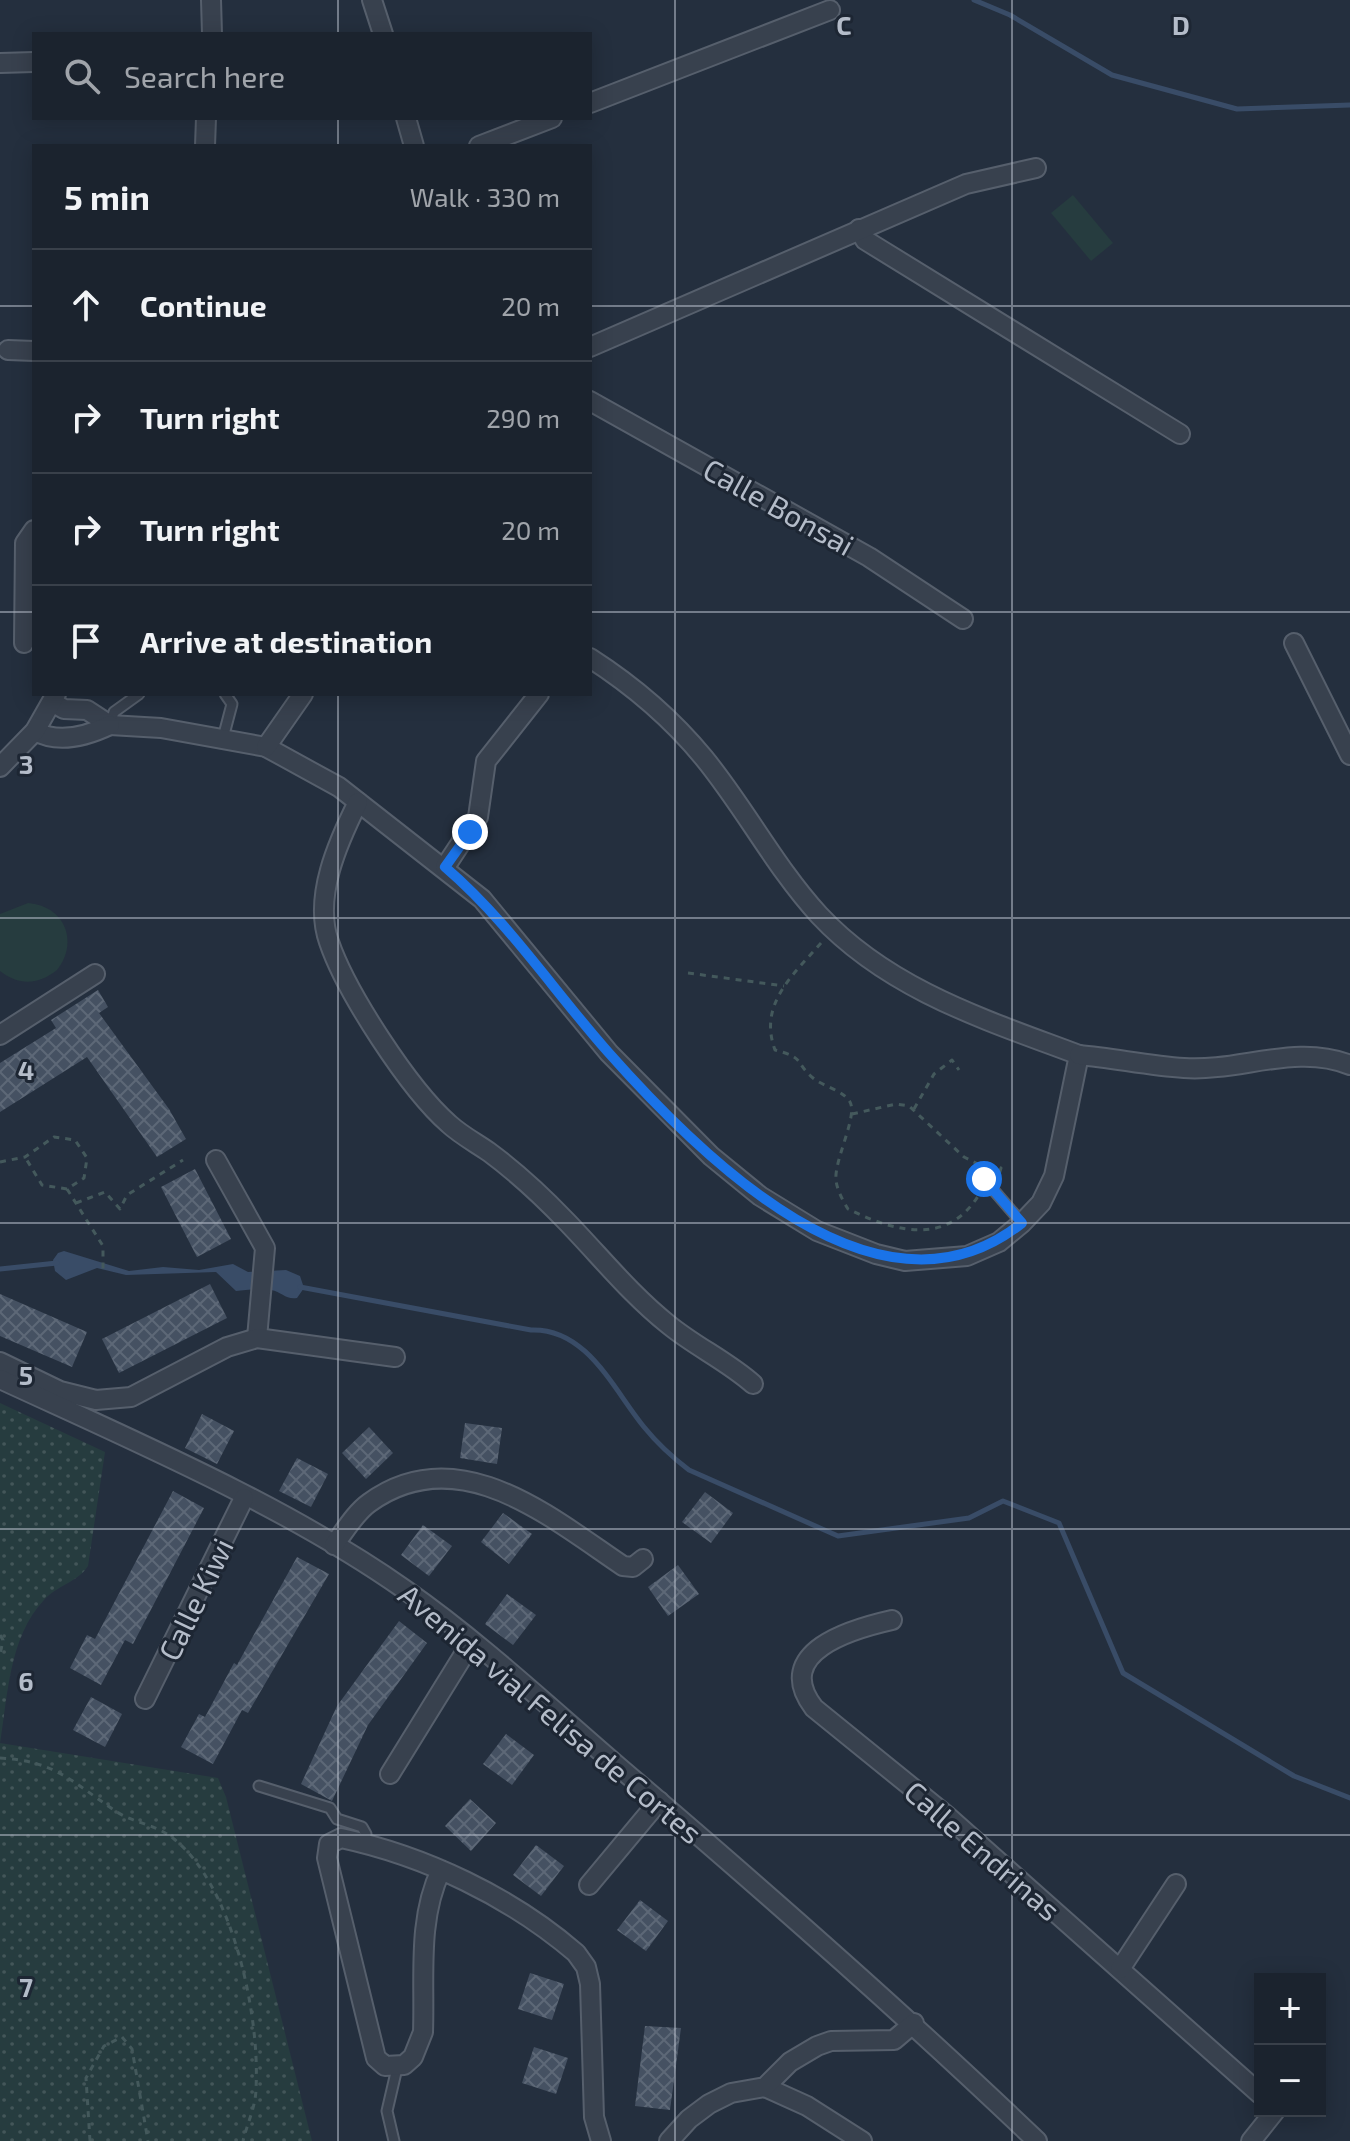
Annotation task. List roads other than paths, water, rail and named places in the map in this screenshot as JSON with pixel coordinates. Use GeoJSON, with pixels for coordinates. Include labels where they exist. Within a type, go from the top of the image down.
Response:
{"type":"FeatureCollection","features":[{"type":"Feature","properties":{"kind":"street"},"geometry":{"type":"LineString","coordinates":[[211,0],[212,32]]}},
{"type":"Feature","properties":{"kind":"street"},"geometry":{"type":"LineString","coordinates":[[372,0],[382,32]]}},
{"type":"Feature","properties":{"kind":"street"},"geometry":{"type":"LineString","coordinates":[[592,102],[830,10]]}},
{"type":"Feature","properties":{"kind":"street"},"geometry":{"type":"LineString","coordinates":[[0,63],[32,62]]}},
{"type":"Feature","properties":{"kind":"street"},"geometry":{"type":"LineString","coordinates":[[205,144],[206,120]]}},
{"type":"Feature","properties":{"kind":"street"},"geometry":{"type":"LineString","coordinates":[[407,120],[413,144]]}},
{"type":"Feature","properties":{"kind":"street"},"geometry":{"type":"LineString","coordinates":[[484,144],[547,120]]}},
{"type":"Feature","properties":{"kind":"street"},"geometry":{"type":"LineString","coordinates":[[592,346],[966,184],[1036,168]]}},
{"type":"Feature","properties":{"kind":"street"},"geometry":{"type":"LineString","coordinates":[[859,229],[865,240],[1180,434]]}},
{"type":"Feature","properties":{"kind":"street"},"geometry":{"type":"LineString","coordinates":[[8,350],[32,351]]}},
{"type":"Feature","properties":{"kind":"street","name":"Calle Bonsai"},"geometry":{"type":"LineString","coordinates":[[592,402],[869,557],[963,619]]}},
{"type":"Feature","properties":{"kind":"street"},"geometry":{"type":"LineString","coordinates":[[24,643],[25,543],[32,533]]}},
{"type":"Feature","properties":{"kind":"street"},"geometry":{"type":"LineString","coordinates":[[1294,643],[1350,755]]}},
{"type":"Feature","properties":{"kind":"street"},"geometry":{"type":"LineString","coordinates":[[592,659],[645,699],[679,730],[704,759],[790,879],[835,928],[893,975],[924,994],[1079,1055],[1184,1068],[1225,1068],[1300,1056],[1350,1065]]}},
{"type":"Feature","properties":{"kind":"street"},"geometry":{"type":"LineString","coordinates":[[266,747],[302,696]]}},
{"type":"Feature","properties":{"kind":"street"},"geometry":{"type":"LineString","coordinates":[[445,867],[478,817],[486,761],[537,696]]}},
{"type":"Feature","properties":{"kind":"street"},"geometry":{"type":"LineString","coordinates":[[0,767],[35,731],[54,698],[64,709],[87,710],[110,725]]}},
{"type":"Feature","properties":{"kind":"street"},"geometry":{"type":"LineString","coordinates":[[35,731],[46,738],[89,735],[110,725],[161,728],[266,747],[316,773],[445,867],[482,899],[609,1053],[711,1156],[790,1215],[844,1242],[905,1261],[967,1256],[999,1242],[1041,1203],[1054,1176],[1079,1055]]}},
{"type":"Feature","properties":{"kind":"street"},"geometry":{"type":"LineString","coordinates":[[358,802],[339,844],[325,899],[328,941],[366,1013],[405,1075],[449,1124],[492,1154],[565,1220],[620,1281],[670,1326],[729,1362],[753,1384]]}},
{"type":"Feature","properties":{"kind":"street"},"geometry":{"type":"LineString","coordinates":[[0,1035],[95,974]]}},
{"type":"Feature","properties":{"kind":"street"},"geometry":{"type":"LineString","coordinates":[[216,1160],[265,1248],[266,1267],[257,1338]]}},
{"type":"Feature","properties":{"kind":"street"},"geometry":{"type":"LineString","coordinates":[[0,1362],[60,1391],[96,1400],[131,1397],[227,1347],[257,1338],[395,1357]]}},
{"type":"Feature","properties":{"kind":"street","name":"Avenida vial Felisa de Cortes"},"geometry":{"type":"LineString","coordinates":[[0,1379],[244,1498],[334,1545],[405,1589],[659,1801],[914,2023],[1037,2141]]}},
{"type":"Feature","properties":{"kind":"street"},"geometry":{"type":"LineString","coordinates":[[334,1545],[367,1504],[385,1494],[408,1485],[458,1479],[513,1494],[623,1566],[633,1567],[643,1559]]}},
{"type":"Feature","properties":{"kind":"street","name":"Calle Kiwi"},"geometry":{"type":"LineString","coordinates":[[145,1699],[244,1498]]}},
{"type":"Feature","properties":{"kind":"street","name":"Calle Endrinas"},"geometry":{"type":"LineString","coordinates":[[892,1620],[840,1635],[812,1655],[801,1676],[807,1699],[1254,2089]]}},
{"type":"Feature","properties":{"kind":"street"},"geometry":{"type":"LineString","coordinates":[[390,1774],[471,1643]]}},
{"type":"Feature","properties":{"kind":"street"},"geometry":{"type":"LineString","coordinates":[[589,1885],[659,1801]]}},
{"type":"Feature","properties":{"kind":"street"},"geometry":{"type":"LineString","coordinates":[[441,1870],[430,1900],[425,1936],[423,2032],[413,2057],[397,2068],[380,2063],[374,2053],[326,1853],[329,1844],[337,1839],[364,1843],[441,1870],[537,1924],[576,1953],[586,1967],[592,2000],[594,2117],[601,2141]]}},
{"type":"Feature","properties":{"kind":"street"},"geometry":{"type":"LineString","coordinates":[[1120,1969],[1176,1884]]}},
{"type":"Feature","properties":{"kind":"street"},"geometry":{"type":"LineString","coordinates":[[765,2087],[790,2062],[817,2046],[831,2041],[894,2040],[914,2023]]}},
{"type":"Feature","properties":{"kind":"street"},"geometry":{"type":"LineString","coordinates":[[669,2141],[689,2119],[709,2104],[731,2093],[765,2087],[807,2106],[862,2141]]}},
{"type":"Feature","properties":{"kind":"street"},"geometry":{"type":"LineString","coordinates":[[1254,2140],[1271,2117]]}},
{"type":"Feature","properties":{"kind":"lane"},"geometry":{"type":"LineString","coordinates":[[110,725],[114,712],[136,696]]}},
{"type":"Feature","properties":{"kind":"lane"},"geometry":{"type":"LineString","coordinates":[[223,738],[232,704],[226,696]]}},
{"type":"Feature","properties":{"kind":"lane"},"geometry":{"type":"LineString","coordinates":[[987,1183],[1022,1223]]}},
{"type":"Feature","properties":{"kind":"lane"},"geometry":{"type":"LineString","coordinates":[[259,1786],[330,1808],[337,1819],[362,1827],[366,1834],[364,1843]]}},
{"type":"Feature","properties":{"kind":"lane"},"geometry":{"type":"LineString","coordinates":[[394,2141],[387,2111],[397,2068]]}},
{"type":"Feature","properties":{"kind":"water"},"geometry":{"type":"Polygon","coordinates":[[[64,1251],[129,1271],[163,1267],[199,1270],[233,1264],[248,1272],[286,1270],[300,1276],[304,1288],[297,1298],[293,1298],[271,1290],[236,1291],[216,1272],[126,1275],[97,1268],[66,1280],[55,1271],[53,1260],[64,1251]]]}},
{"type":"Feature","properties":{"kind":"waterway"},"geometry":{"type":"LineString","coordinates":[[974,0],[1010,15],[1112,75],[1237,109],[1350,105]]}},
{"type":"Feature","properties":{"kind":"waterway"},"geometry":{"type":"LineString","coordinates":[[0,1269],[57,1263]]}},
{"type":"Feature","properties":{"kind":"waterway"},"geometry":{"type":"LineString","coordinates":[[300,1287],[551,1332],[568,1339],[597,1364],[649,1433],[689,1470],[838,1536],[969,1518],[1003,1501],[1059,1523],[1123,1673],[1294,1776],[1350,1798]]}}]}
